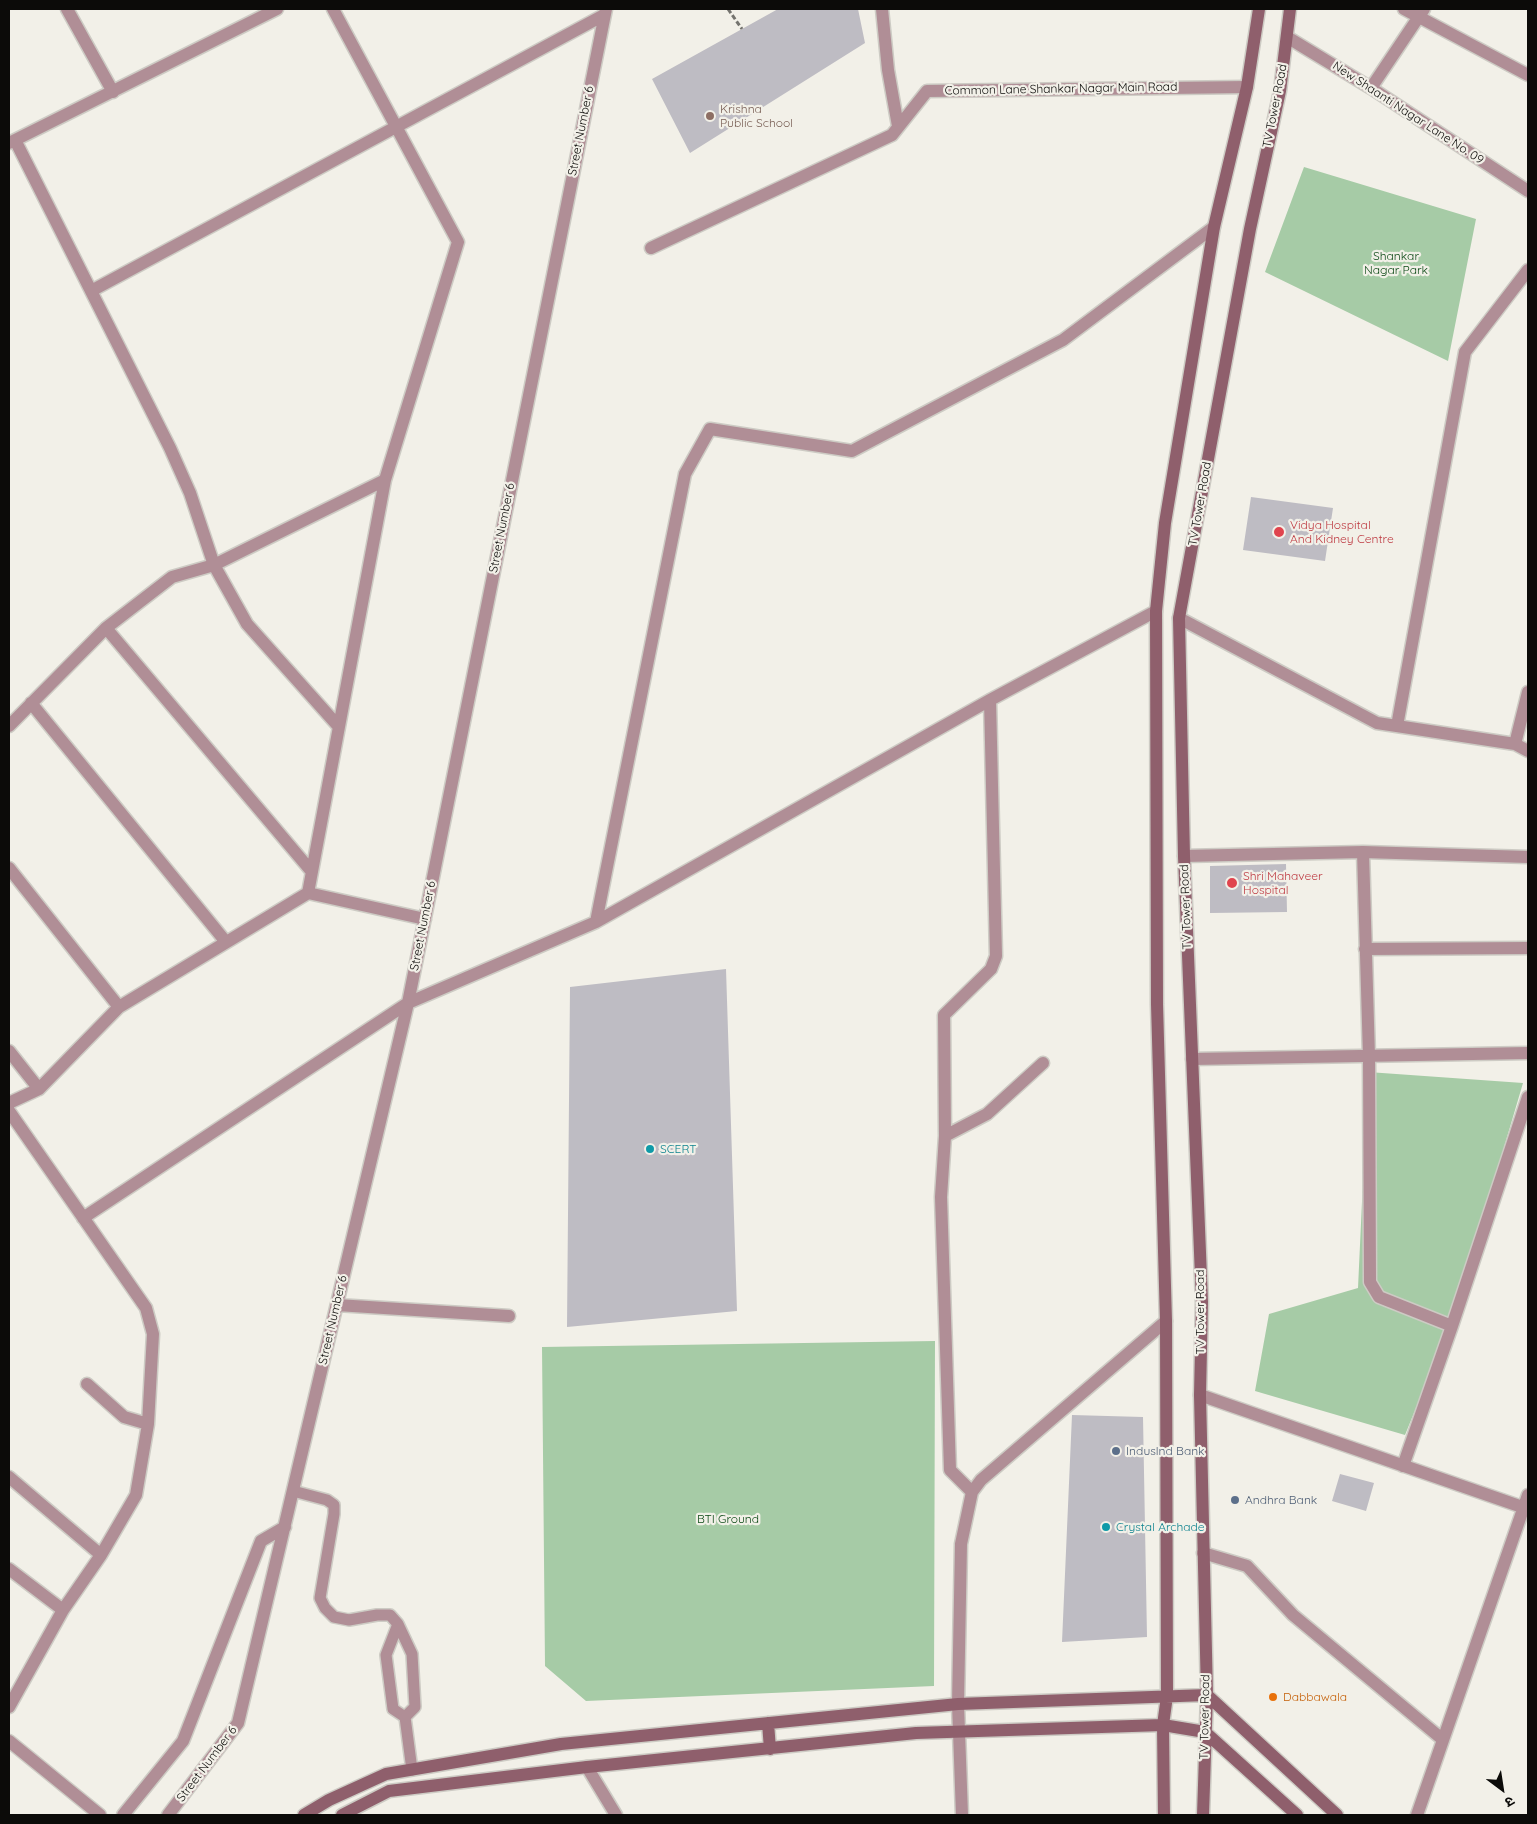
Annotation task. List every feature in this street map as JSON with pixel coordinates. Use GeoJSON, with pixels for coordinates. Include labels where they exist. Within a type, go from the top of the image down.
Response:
{"type":"FeatureCollection","features":[{"type":"Feature","properties":{"kind":"main road"},"geometry":{"type":"LineString","coordinates":[[1164,1815],[1163,1725],[1167,1696],[1166,1321],[1157,1004],[1156,611],[1165,523],[1214,227],[1247,88],[1259,9]]}},
{"type":"Feature","properties":{"kind":"main road","name":"TV Tower Road"},"geometry":{"type":"LineString","coordinates":[[1203,1815],[1207,1695],[1200,1395],[1202,1302],[1184,856],[1179,618],[1250,229],[1280,91],[1290,9]]}},
{"type":"Feature","properties":{"kind":"main road"},"geometry":{"type":"LineString","coordinates":[[304,1815],[329,1800],[386,1774],[561,1744],[958,1704],[1207,1695],[1337,1815]]}},
{"type":"Feature","properties":{"kind":"main road"},"geometry":{"type":"LineString","coordinates":[[768,1723],[770,1749]]}},
{"type":"Feature","properties":{"kind":"main road"},"geometry":{"type":"LineString","coordinates":[[342,1815],[389,1791],[587,1767],[959,1730],[1163,1725],[1205,1732],[1297,1815]]}},
{"type":"Feature","properties":{"kind":"street"},"geometry":{"type":"LineString","coordinates":[[67,9],[113,92]]}},
{"type":"Feature","properties":{"kind":"street"},"geometry":{"type":"LineString","coordinates":[[277,9],[12,142],[91,291],[170,448],[190,493],[214,565],[247,624],[339,727]]}},
{"type":"Feature","properties":{"kind":"street"},"geometry":{"type":"LineString","coordinates":[[308,893],[385,480],[458,242],[333,9]]}},
{"type":"Feature","properties":{"kind":"street"},"geometry":{"type":"LineString","coordinates":[[882,9],[888,70],[898,126]]}},
{"type":"Feature","properties":{"kind":"street"},"geometry":{"type":"LineString","coordinates":[[1404,9],[1422,12],[1528,75]]}},
{"type":"Feature","properties":{"kind":"street"},"geometry":{"type":"LineString","coordinates":[[91,291],[605,12]]}},
{"type":"Feature","properties":{"kind":"street","name":"Street Number 6"},"geometry":{"type":"LineString","coordinates":[[168,1815],[238,1723],[408,1004],[605,12]]}},
{"type":"Feature","properties":{"kind":"street"},"geometry":{"type":"LineString","coordinates":[[1371,88],[1422,12]]}},
{"type":"Feature","properties":{"kind":"street","name":"New Shaanti Nagar Lane No. 09"},"geometry":{"type":"LineString","coordinates":[[1287,37],[1371,88],[1528,191]]}},
{"type":"Feature","properties":{"kind":"street","name":"Common Lane Shankar Nagar Main Road"},"geometry":{"type":"LineString","coordinates":[[651,248],[892,135],[927,90],[1247,88]]}},
{"type":"Feature","properties":{"kind":"street"},"geometry":{"type":"LineString","coordinates":[[596,922],[685,474],[710,429],[852,451],[1063,340],[1214,227]]}},
{"type":"Feature","properties":{"kind":"street"},"geometry":{"type":"LineString","coordinates":[[1397,726],[1465,352],[1528,270]]}},
{"type":"Feature","properties":{"kind":"street"},"geometry":{"type":"LineString","coordinates":[[9,726],[106,628],[172,577],[214,565],[385,480]]}},
{"type":"Feature","properties":{"kind":"street"},"geometry":{"type":"LineString","coordinates":[[83,1218],[408,1004],[596,922],[990,700],[1156,611]]}},
{"type":"Feature","properties":{"kind":"street"},"geometry":{"type":"LineString","coordinates":[[1179,618],[1377,723],[1515,744],[1528,752]]}},
{"type":"Feature","properties":{"kind":"street"},"geometry":{"type":"LineString","coordinates":[[106,628],[312,872]]}},
{"type":"Feature","properties":{"kind":"street"},"geometry":{"type":"LineString","coordinates":[[1515,744],[1528,692]]}},
{"type":"Feature","properties":{"kind":"street"},"geometry":{"type":"LineString","coordinates":[[972,1492],[950,1470],[941,1197],[945,1136],[944,1015],[991,969],[996,956],[990,700]]}},
{"type":"Feature","properties":{"kind":"street"},"geometry":{"type":"LineString","coordinates":[[31,703],[226,942]]}},
{"type":"Feature","properties":{"kind":"street"},"geometry":{"type":"LineString","coordinates":[[1184,856],[1363,852],[1528,857]]}},
{"type":"Feature","properties":{"kind":"street"},"geometry":{"type":"LineString","coordinates":[[1363,852],[1369,1057],[1370,1282],[1379,1297],[1452,1326]]}},
{"type":"Feature","properties":{"kind":"street"},"geometry":{"type":"LineString","coordinates":[[9,868],[119,1007]]}},
{"type":"Feature","properties":{"kind":"street"},"geometry":{"type":"LineString","coordinates":[[9,1103],[39,1089],[119,1007],[308,893],[424,919]]}},
{"type":"Feature","properties":{"kind":"street"},"geometry":{"type":"LineString","coordinates":[[1366,949],[1528,948]]}},
{"type":"Feature","properties":{"kind":"street"},"geometry":{"type":"LineString","coordinates":[[9,1052],[39,1089]]}},
{"type":"Feature","properties":{"kind":"street"},"geometry":{"type":"LineString","coordinates":[[1192,1059],[1528,1053]]}},
{"type":"Feature","properties":{"kind":"street"},"geometry":{"type":"LineString","coordinates":[[945,1136],[987,1114],[1043,1063]]}},
{"type":"Feature","properties":{"kind":"street"},"geometry":{"type":"LineString","coordinates":[[1403,1466],[1528,1097]]}},
{"type":"Feature","properties":{"kind":"street"},"geometry":{"type":"LineString","coordinates":[[9,1111],[146,1308],[153,1334],[148,1424],[136,1495],[101,1555],[62,1610],[9,1708]]}},
{"type":"Feature","properties":{"kind":"street"},"geometry":{"type":"LineString","coordinates":[[337,1305],[509,1316]]}},
{"type":"Feature","properties":{"kind":"street"},"geometry":{"type":"LineString","coordinates":[[962,1815],[958,1704],[961,1544],[972,1492],[981,1480],[1166,1321]]}},
{"type":"Feature","properties":{"kind":"street"},"geometry":{"type":"LineString","coordinates":[[87,1384],[124,1417],[148,1424]]}},
{"type":"Feature","properties":{"kind":"street"},"geometry":{"type":"LineString","coordinates":[[1200,1395],[1526,1508]]}},
{"type":"Feature","properties":{"kind":"street"},"geometry":{"type":"LineString","coordinates":[[9,1477],[101,1555]]}},
{"type":"Feature","properties":{"kind":"street"},"geometry":{"type":"LineString","coordinates":[[1417,1815],[1442,1739],[1526,1508],[1528,1495]]}},
{"type":"Feature","properties":{"kind":"street"},"geometry":{"type":"LineString","coordinates":[[123,1815],[183,1741],[261,1541],[285,1527]]}},
{"type":"Feature","properties":{"kind":"street"},"geometry":{"type":"LineString","coordinates":[[1203,1554],[1247,1566],[1294,1614],[1442,1739]]}},
{"type":"Feature","properties":{"kind":"street"},"geometry":{"type":"LineString","coordinates":[[9,1569],[62,1610]]}},
{"type":"Feature","properties":{"kind":"street"},"geometry":{"type":"LineString","coordinates":[[9,1741],[100,1815]]}},
{"type":"Feature","properties":{"kind":"street"},"geometry":{"type":"LineString","coordinates":[[587,1767],[616,1815]]}},
{"type":"Feature","properties":{"kind":"lane"},"geometry":{"type":"LineString","coordinates":[[293,1491],[327,1500],[334,1505],[320,1598],[325,1608],[334,1617],[349,1620],[377,1614],[390,1615],[398,1624],[412,1654],[415,1706],[405,1718]]}},
{"type":"Feature","properties":{"kind":"lane"},"geometry":{"type":"LineString","coordinates":[[398,1624],[386,1655],[394,1709],[405,1718],[412,1770]]}},
{"type":"Feature","properties":{"kind":"path"},"geometry":{"type":"LineString","coordinates":[[728,9],[742,29]]}},
{"type":"Feature","properties":{"kind":"green space","name":"Shankar Nagar Park"},"geometry":{"type":"Polygon","coordinates":[[[1304,167],[1476,219],[1448,361],[1265,272],[1304,167]]]}},
{"type":"Feature","properties":{"kind":"green space"},"geometry":{"type":"Polygon","coordinates":[[[1368,1072],[1523,1083],[1456,1310],[1405,1435],[1255,1391],[1269,1314],[1358,1288],[1368,1072]]]}},
{"type":"Feature","properties":{"kind":"green space","name":"BTI Ground"},"geometry":{"type":"Polygon","coordinates":[[[935,1341],[934,1686],[586,1701],[545,1666],[542,1347],[935,1341]]]}},
{"type":"Feature","properties":{"kind":"building","name":"Krishna Public School"},"geometry":{"type":"Polygon","coordinates":[[[778,9],[858,9],[865,43],[690,153],[652,79],[778,9]]]}},
{"type":"Feature","properties":{"kind":"building"},"geometry":{"type":"Polygon","coordinates":[[[1251,497],[1333,508],[1325,561],[1243,550],[1251,497]]]}},
{"type":"Feature","properties":{"kind":"building"},"geometry":{"type":"Polygon","coordinates":[[[1286,864],[1287,912],[1210,913],[1210,866],[1286,864]]]}},
{"type":"Feature","properties":{"kind":"building","name":"SCERT"},"geometry":{"type":"Polygon","coordinates":[[[726,969],[737,1311],[567,1327],[570,987],[726,969]]]}},
{"type":"Feature","properties":{"kind":"building","name":"Crystal Archade"},"geometry":{"type":"Polygon","coordinates":[[[1072,1415],[1143,1417],[1147,1637],[1062,1642],[1072,1415]]]}},
{"type":"Feature","properties":{"kind":"building"},"geometry":{"type":"Polygon","coordinates":[[[1340,1474],[1374,1483],[1366,1511],[1332,1501],[1340,1474]]]}},
{"type":"Feature","properties":{"kind":"place","name":"Krishna Public School"},"geometry":{"type":"Point","coordinates":[710,116]}},
{"type":"Feature","properties":{"kind":"place","name":"Vidya Hospital And Kidney Centre"},"geometry":{"type":"Point","coordinates":[1279,532]}},
{"type":"Feature","properties":{"kind":"place","name":"Shri Mahaveer Hospital"},"geometry":{"type":"Point","coordinates":[1232,883]}},
{"type":"Feature","properties":{"kind":"place","name":"SCERT"},"geometry":{"type":"Point","coordinates":[650,1149]}},
{"type":"Feature","properties":{"kind":"place","name":"Induslnd Bank"},"geometry":{"type":"Point","coordinates":[1116,1451]}},
{"type":"Feature","properties":{"kind":"place","name":"Andhra Bank"},"geometry":{"type":"Point","coordinates":[1235,1500]}},
{"type":"Feature","properties":{"kind":"place","name":"Crystal Archade"},"geometry":{"type":"Point","coordinates":[1106,1527]}},
{"type":"Feature","properties":{"kind":"place","name":"Dabbawala"},"geometry":{"type":"Point","coordinates":[1273,1697]}}]}
